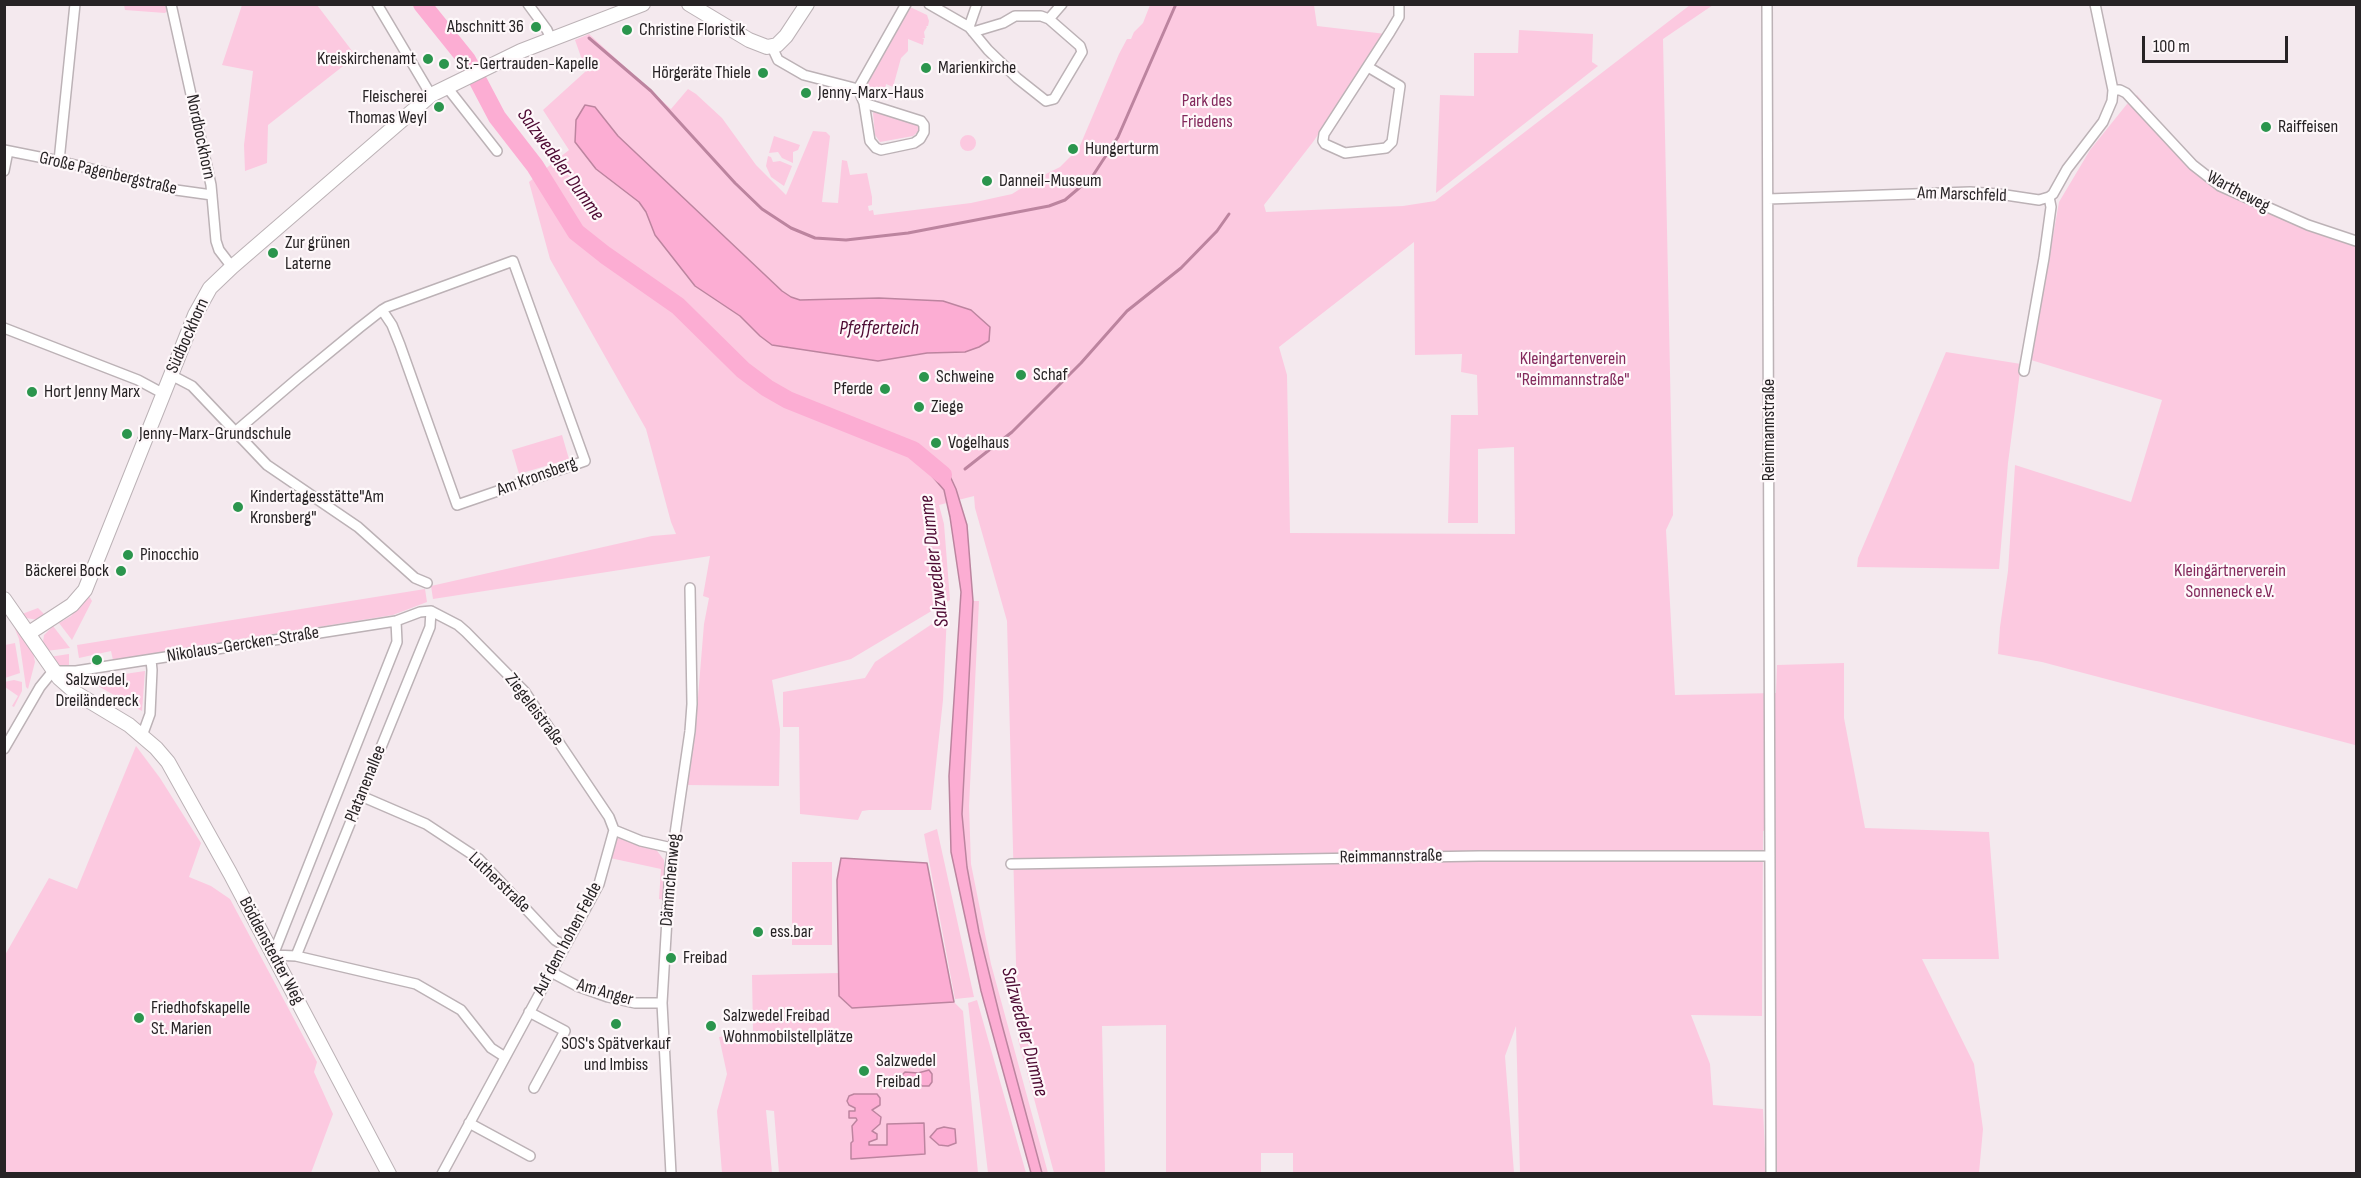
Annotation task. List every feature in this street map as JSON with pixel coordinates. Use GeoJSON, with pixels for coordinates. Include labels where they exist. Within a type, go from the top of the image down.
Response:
{"type":"FeatureCollection","features":[{"type":"Feature","properties":{"kind":"street"},"geometry":{"type":"LineString","coordinates":[[59,161],[75,4]]}},
{"type":"Feature","properties":{"kind":"street","name":"Nordbockhorn"},"geometry":{"type":"LineString","coordinates":[[171,4],[212,195],[216,241],[219,250],[232,267]]}},
{"type":"Feature","properties":{"kind":"street"},"geometry":{"type":"LineString","coordinates":[[377,4],[431,95]]}},
{"type":"Feature","properties":{"kind":"street"},"geometry":{"type":"LineString","coordinates":[[528,4],[551,39]]}},
{"type":"Feature","properties":{"kind":"street","name":"Südbockhorn"},"geometry":{"type":"LineString","coordinates":[[29,633],[72,605],[85,590],[199,305],[210,288],[431,95],[473,73],[551,39],[643,4]]}},
{"type":"Feature","properties":{"kind":"street"},"geometry":{"type":"LineString","coordinates":[[688,4],[757,44],[772,47],[786,36],[807,4]]}},
{"type":"Feature","properties":{"kind":"street"},"geometry":{"type":"LineString","coordinates":[[858,89],[906,4]]}},
{"type":"Feature","properties":{"kind":"street"},"geometry":{"type":"LineString","coordinates":[[929,4],[971,30],[1017,78],[1046,101],[1054,99],[1082,52],[1080,46],[1049,19],[1030,15],[1015,16],[1003,23],[971,30]]}},
{"type":"Feature","properties":{"kind":"street"},"geometry":{"type":"LineString","coordinates":[[971,30],[977,4]]}},
{"type":"Feature","properties":{"kind":"street"},"geometry":{"type":"LineString","coordinates":[[1049,19],[1062,4]]}},
{"type":"Feature","properties":{"kind":"street"},"geometry":{"type":"LineString","coordinates":[[1368,67],[1400,86],[1392,142],[1386,148],[1345,153],[1325,144],[1324,134],[1399,16],[1399,4]]}},
{"type":"Feature","properties":{"kind":"street","name":"Reimmannstraße"},"geometry":{"type":"LineString","coordinates":[[1767,4],[1771,1173]]}},
{"type":"Feature","properties":{"kind":"street"},"geometry":{"type":"LineString","coordinates":[[2024,371],[2044,258],[2051,207],[2049,197],[2103,122],[2112,101],[2113,90],[2095,4]]}},
{"type":"Feature","properties":{"kind":"street"},"geometry":{"type":"LineString","coordinates":[[772,47],[778,60],[804,75],[858,89]]}},
{"type":"Feature","properties":{"kind":"street"},"geometry":{"type":"LineString","coordinates":[[446,86],[497,151]]}},
{"type":"Feature","properties":{"kind":"street"},"geometry":{"type":"LineString","coordinates":[[858,89],[864,103],[870,141],[876,148],[881,150],[914,143],[924,132],[924,125],[921,121],[864,103]]}},
{"type":"Feature","properties":{"kind":"street","name":"Wartheweg"},"geometry":{"type":"LineString","coordinates":[[2113,90],[2126,93],[2193,165],[2220,186],[2308,225],[2356,241]]}},
{"type":"Feature","properties":{"kind":"street"},"geometry":{"type":"LineString","coordinates":[[4,171],[6,151]]}},
{"type":"Feature","properties":{"kind":"street","name":"Große Pagenbergstraße"},"geometry":{"type":"LineString","coordinates":[[6,151],[59,161],[176,190],[212,195]]}},
{"type":"Feature","properties":{"kind":"street","name":"Am Marschfeld"},"geometry":{"type":"LineString","coordinates":[[1768,199],[1970,192],[2039,200],[2049,197]]}},
{"type":"Feature","properties":{"kind":"street","name":"Am Kronsberg"},"geometry":{"type":"LineString","coordinates":[[235,432],[297,378],[382,310],[405,299],[513,261],[585,460],[457,505],[392,325],[382,310]]}},
{"type":"Feature","properties":{"kind":"street"},"geometry":{"type":"LineString","coordinates":[[4,328],[138,380],[164,394]]}},
{"type":"Feature","properties":{"kind":"street"},"geometry":{"type":"LineString","coordinates":[[171,375],[192,386],[267,465],[358,527],[415,578],[427,583]]}},
{"type":"Feature","properties":{"kind":"street","name":"Dämmchenweg"},"geometry":{"type":"LineString","coordinates":[[671,1173],[662,1003],[672,848],[692,713],[690,588]]}},
{"type":"Feature","properties":{"kind":"street","name":"Böddenstedter Weg"},"geometry":{"type":"LineString","coordinates":[[4,599],[53,671],[76,693],[108,711],[142,736],[168,762],[186,791],[389,1173]]}},
{"type":"Feature","properties":{"kind":"street","name":"Nikolaus-Gercken-Straße"},"geometry":{"type":"LineString","coordinates":[[53,671],[76,671],[151,660],[396,621],[420,612],[431,611]]}},
{"type":"Feature","properties":{"kind":"street","name":"Platanenallee"},"geometry":{"type":"LineString","coordinates":[[296,956],[430,627],[431,611]]}},
{"type":"Feature","properties":{"kind":"street","name":"Ziegeleistraße"},"geometry":{"type":"LineString","coordinates":[[431,611],[458,625],[525,692],[609,817],[614,830]]}},
{"type":"Feature","properties":{"kind":"street","name":"Platanenallee"},"geometry":{"type":"LineString","coordinates":[[273,955],[397,642],[396,621]]}},
{"type":"Feature","properties":{"kind":"street"},"geometry":{"type":"LineString","coordinates":[[142,736],[150,714],[151,660]]}},
{"type":"Feature","properties":{"kind":"street"},"geometry":{"type":"LineString","coordinates":[[4,749],[40,687],[53,671]]}},
{"type":"Feature","properties":{"kind":"street","name":"Lutherstraße"},"geometry":{"type":"LineString","coordinates":[[361,796],[426,824],[479,859],[555,940],[565,946]]}},
{"type":"Feature","properties":{"kind":"street"},"geometry":{"type":"LineString","coordinates":[[614,830],[641,841],[672,848]]}},
{"type":"Feature","properties":{"kind":"street","name":"Auf dem hohen Felde"},"geometry":{"type":"LineString","coordinates":[[442,1173],[599,884],[614,830]]}},
{"type":"Feature","properties":{"kind":"street","name":"Reimmannstraße"},"geometry":{"type":"LineString","coordinates":[[1011,864],[1479,856],[1770,856]]}},
{"type":"Feature","properties":{"kind":"street"},"geometry":{"type":"LineString","coordinates":[[273,955],[296,956],[422,987],[461,1010],[491,1048],[505,1057]]}},
{"type":"Feature","properties":{"kind":"street","name":"Am Anger"},"geometry":{"type":"LineString","coordinates":[[551,972],[577,986],[609,997],[635,1003],[662,1003]]}},
{"type":"Feature","properties":{"kind":"street","name":"Auf dem hohen Felde"},"geometry":{"type":"LineString","coordinates":[[529,1012],[565,1031],[534,1088]]}},
{"type":"Feature","properties":{"kind":"street"},"geometry":{"type":"LineString","coordinates":[[469,1123],[530,1156]]}},
{"type":"Feature","properties":{"kind":"green space"},"geometry":{"type":"Polygon","coordinates":[[[124,5],[165,5],[167,11],[165,13],[125,10],[124,5]]]}},
{"type":"Feature","properties":{"kind":"green space"},"geometry":{"type":"Polygon","coordinates":[[[242,5],[317,5],[356,56],[268,125],[267,163],[245,171],[244,145],[253,71],[222,65],[242,5]]]}},
{"type":"Feature","properties":{"kind":"green space"},"geometry":{"type":"Polygon","coordinates":[[[1150,5],[1314,5],[1317,26],[1386,34],[1313,142],[1264,205],[1266,212],[1403,206],[1435,201],[1690,5],[1713,5],[1663,39],[1673,515],[1666,530],[1675,695],[1776,693],[1777,665],[1844,663],[1844,718],[1865,828],[1989,832],[1999,959],[1922,959],[1974,1064],[1983,1129],[1979,1173],[1774,1173],[1775,830],[1763,831],[1762,1016],[1691,1015],[1710,1064],[1713,1105],[1763,1109],[1766,1173],[1520,1173],[1516,1026],[1505,1056],[1514,1173],[1293,1173],[1293,1153],[1261,1153],[1261,1173],[1166,1173],[1166,1025],[1102,1026],[1105,1173],[1054,1173],[1018,1039],[1007,621],[975,508],[974,496],[939,505],[944,524],[950,600],[851,659],[772,680],[780,729],[779,786],[686,785],[709,598],[703,596],[710,556],[433,599],[431,586],[652,536],[676,534],[646,429],[550,259],[529,182],[569,150],[543,110],[586,71],[575,40],[589,34],[671,109],[688,89],[696,94],[722,118],[756,165],[786,195],[813,131],[826,132],[830,136],[822,202],[838,203],[842,160],[847,161],[850,175],[867,173],[872,197],[872,205],[868,206],[869,211],[873,210],[874,215],[971,203],[1012,194],[1060,167],[1079,148],[1119,54],[1127,39],[1131,39],[1143,23],[1150,5]],[[595,107],[639,202],[687,277],[695,286],[740,316],[772,345],[878,361],[927,353],[965,352],[990,327],[971,310],[943,301],[800,300],[791,297],[618,136],[595,107]],[[1414,242],[1279,347],[1287,375],[1290,533],[1515,534],[1514,447],[1478,449],[1478,523],[1448,523],[1451,415],[1478,415],[1477,375],[1461,372],[1462,354],[1415,355],[1414,242]]]}},
{"type":"Feature","properties":{"kind":"green space"},"geometry":{"type":"Polygon","coordinates":[[[910,7],[927,15],[929,21],[924,32],[925,38],[922,38],[924,39],[923,45],[908,39],[908,51],[901,58],[893,87],[886,84],[885,91],[869,88],[868,83],[910,7]]]}},
{"type":"Feature","properties":{"kind":"green space"},"geometry":{"type":"Polygon","coordinates":[[[1519,30],[1593,34],[1592,62],[1598,66],[1436,193],[1440,95],[1474,96],[1474,53],[1518,53],[1519,30]]]}},
{"type":"Feature","properties":{"kind":"green space","name":"Kleingärtnerverein Sonneneck e.V."},"geometry":{"type":"Polygon","coordinates":[[[2137,95],[2168,132],[2206,171],[2272,214],[2356,245],[2355,745],[2042,662],[1998,654],[2008,571],[2015,465],[2131,502],[2162,400],[2031,360],[2059,202],[2090,150],[2137,95]]]}},
{"type":"Feature","properties":{"kind":"green space"},"geometry":{"type":"Polygon","coordinates":[[[875,111],[917,120],[920,130],[913,136],[880,142],[875,135],[873,113],[875,111]]]}},
{"type":"Feature","properties":{"kind":"green space"},"geometry":{"type":"Polygon","coordinates":[[[968,135],[974,137],[976,143],[974,149],[968,151],[962,149],[960,143],[962,137],[968,135]]]}},
{"type":"Feature","properties":{"kind":"green space"},"geometry":{"type":"Polygon","coordinates":[[[774,136],[800,145],[798,150],[793,152],[793,163],[782,158],[778,152],[769,153],[774,136]]]}},
{"type":"Feature","properties":{"kind":"green space"},"geometry":{"type":"Polygon","coordinates":[[[768,156],[773,162],[780,161],[792,166],[784,186],[771,177],[766,166],[768,156]]]}},
{"type":"Feature","properties":{"kind":"green space"},"geometry":{"type":"Polygon","coordinates":[[[1946,352],[2021,364],[2008,463],[1999,569],[1857,567],[1858,558],[1946,352]]]}},
{"type":"Feature","properties":{"kind":"green space"},"geometry":{"type":"Polygon","coordinates":[[[562,435],[569,459],[519,474],[512,450],[562,435]]]}},
{"type":"Feature","properties":{"kind":"green space"},"geometry":{"type":"Polygon","coordinates":[[[425,589],[427,602],[393,615],[113,660],[111,651],[79,658],[77,645],[425,589]]]}},
{"type":"Feature","properties":{"kind":"green space"},"geometry":{"type":"Polygon","coordinates":[[[88,594],[92,601],[72,640],[59,623],[71,616],[88,594]]]}},
{"type":"Feature","properties":{"kind":"green space"},"geometry":{"type":"Polygon","coordinates":[[[973,601],[979,601],[969,806],[971,864],[991,964],[1048,1173],[1042,1173],[1001,1021],[979,932],[967,867],[962,814],[973,601]]]}},
{"type":"Feature","properties":{"kind":"green space"},"geometry":{"type":"Polygon","coordinates":[[[38,608],[46,616],[38,620],[26,618],[22,614],[38,608]]]}},
{"type":"Feature","properties":{"kind":"green space"},"geometry":{"type":"Polygon","coordinates":[[[947,614],[943,700],[931,810],[869,810],[862,811],[858,820],[800,814],[799,727],[783,727],[783,692],[865,678],[875,662],[947,614]]]}},
{"type":"Feature","properties":{"kind":"green space"},"geometry":{"type":"Polygon","coordinates":[[[13,624],[33,652],[35,662],[28,689],[19,639],[13,624]]]}},
{"type":"Feature","properties":{"kind":"green space"},"geometry":{"type":"Polygon","coordinates":[[[53,626],[70,648],[46,651],[43,642],[44,635],[53,626]]]}},
{"type":"Feature","properties":{"kind":"green space"},"geometry":{"type":"Polygon","coordinates":[[[15,643],[20,673],[5,678],[5,645],[15,643]]]}},
{"type":"Feature","properties":{"kind":"green space"},"geometry":{"type":"Polygon","coordinates":[[[69,654],[69,667],[55,664],[49,657],[69,654]]]}},
{"type":"Feature","properties":{"kind":"green space"},"geometry":{"type":"Polygon","coordinates":[[[145,671],[142,711],[91,682],[90,679],[145,671]]]}},
{"type":"Feature","properties":{"kind":"green space"},"geometry":{"type":"Polygon","coordinates":[[[14,680],[22,682],[22,691],[14,707],[12,706],[18,696],[5,687],[4,682],[14,680]]]}},
{"type":"Feature","properties":{"kind":"green space"},"geometry":{"type":"Polygon","coordinates":[[[136,746],[160,778],[201,843],[189,877],[211,886],[230,899],[317,1062],[314,1072],[333,1114],[311,1173],[5,1173],[5,955],[49,878],[77,889],[136,746]]]}},
{"type":"Feature","properties":{"kind":"green space"},"geometry":{"type":"Polygon","coordinates":[[[937,829],[974,997],[955,999],[924,834],[937,829]]]}},
{"type":"Feature","properties":{"kind":"green space"},"geometry":{"type":"Polygon","coordinates":[[[620,837],[655,848],[664,860],[664,900],[659,899],[661,869],[610,858],[614,842],[620,837]]]}},
{"type":"Feature","properties":{"kind":"green space"},"geometry":{"type":"Polygon","coordinates":[[[792,862],[832,862],[832,945],[792,945],[792,862]]]}},
{"type":"Feature","properties":{"kind":"green space","name":"Salzwedel Freibad"},"geometry":{"type":"Polygon","coordinates":[[[839,973],[839,996],[852,1008],[954,1002],[963,1011],[978,1173],[779,1173],[774,1111],[766,1110],[772,1173],[722,1173],[717,1111],[727,1074],[719,1037],[753,1032],[752,975],[839,973]]]}},
{"type":"Feature","properties":{"kind":"green space"},"geometry":{"type":"Polygon","coordinates":[[[977,1000],[1026,1173],[988,1173],[968,1003],[977,1000]]]}},
{"type":"Feature","properties":{"kind":"water","name":"Pfefferteich"},"geometry":{"type":"Polygon","coordinates":[[[585,105],[595,107],[618,136],[791,297],[800,300],[879,298],[943,301],[971,310],[990,327],[989,341],[965,352],[927,353],[878,361],[772,345],[740,316],[695,286],[655,235],[646,212],[639,202],[596,169],[575,142],[576,120],[585,105]]]}},
{"type":"Feature","properties":{"kind":"water","name":"Salzwedeler Dumme"},"geometry":{"type":"Polygon","coordinates":[[[926,455],[950,476],[967,525],[973,601],[962,814],[967,867],[979,932],[1042,1173],[1031,1173],[981,991],[951,852],[949,776],[961,592],[944,490],[925,468],[926,455]]]}},
{"type":"Feature","properties":{"kind":"water"},"geometry":{"type":"Polygon","coordinates":[[[841,858],[927,863],[954,1002],[852,1008],[839,996],[837,880],[841,858]]]}},
{"type":"Feature","properties":{"kind":"water"},"geometry":{"type":"Polygon","coordinates":[[[929,1070],[932,1074],[932,1082],[929,1086],[922,1086],[917,1080],[911,1087],[902,1085],[901,1076],[905,1072],[918,1073],[929,1070]]]}},
{"type":"Feature","properties":{"kind":"water"},"geometry":{"type":"Polygon","coordinates":[[[877,1094],[880,1098],[880,1105],[872,1110],[881,1117],[880,1124],[872,1131],[877,1134],[877,1139],[869,1142],[869,1145],[887,1145],[887,1124],[924,1123],[925,1154],[851,1159],[852,1126],[857,1120],[849,1118],[849,1111],[855,1111],[855,1108],[847,1101],[849,1096],[877,1094]]]}},
{"type":"Feature","properties":{"kind":"water"},"geometry":{"type":"Polygon","coordinates":[[[944,1127],[955,1129],[956,1143],[948,1146],[939,1145],[930,1137],[937,1129],[944,1127]]]}},
{"type":"Feature","properties":{"kind":"waterway","name":"Salzwedeler Dumme"},"geometry":{"type":"LineString","coordinates":[[422,4],[467,60],[497,117],[535,166],[576,232],[678,306],[743,370],[767,388],[788,400],[913,450],[943,475]]}},
{"type":"Feature","properties":{"kind":"waterway"},"geometry":{"type":"LineString","coordinates":[[589,38],[651,91],[735,183],[762,209],[791,228],[815,238],[846,240],[908,233],[1049,206],[1065,200],[1092,177],[1118,137],[1176,4]]}},
{"type":"Feature","properties":{"kind":"waterway"},"geometry":{"type":"LineString","coordinates":[[965,469],[1012,432],[1081,363],[1127,311],[1181,268],[1217,231],[1229,214]]}},
{"type":"Feature","properties":{"kind":"place","name":"Abschnitt 36"},"geometry":{"type":"Point","coordinates":[536,27]}},
{"type":"Feature","properties":{"kind":"place","name":"Christine Floristik"},"geometry":{"type":"Point","coordinates":[627,30]}},
{"type":"Feature","properties":{"kind":"place","name":"Kreiskirchenamt"},"geometry":{"type":"Point","coordinates":[428,59]}},
{"type":"Feature","properties":{"kind":"place","name":"St.-Gertrauden-Kapelle"},"geometry":{"type":"Point","coordinates":[444,64]}},
{"type":"Feature","properties":{"kind":"place","name":"Marienkirche"},"geometry":{"type":"Point","coordinates":[926,68]}},
{"type":"Feature","properties":{"kind":"place","name":"Hörgeräte Thiele"},"geometry":{"type":"Point","coordinates":[763,73]}},
{"type":"Feature","properties":{"kind":"place","name":"Jenny-Marx-Haus"},"geometry":{"type":"Point","coordinates":[806,93]}},
{"type":"Feature","properties":{"kind":"place","name":"Fleischerei Thomas Weyl"},"geometry":{"type":"Point","coordinates":[439,107]}},
{"type":"Feature","properties":{"kind":"place","name":"Raiffeisen"},"geometry":{"type":"Point","coordinates":[2266,127]}},
{"type":"Feature","properties":{"kind":"place","name":"Hungerturm"},"geometry":{"type":"Point","coordinates":[1073,149]}},
{"type":"Feature","properties":{"kind":"place","name":"Danneil-Museum"},"geometry":{"type":"Point","coordinates":[987,181]}},
{"type":"Feature","properties":{"kind":"place","name":"Zur grünen Laterne"},"geometry":{"type":"Point","coordinates":[273,253]}},
{"type":"Feature","properties":{"kind":"place","name":"Schaf"},"geometry":{"type":"Point","coordinates":[1021,375]}},
{"type":"Feature","properties":{"kind":"place","name":"Schweine"},"geometry":{"type":"Point","coordinates":[924,377]}},
{"type":"Feature","properties":{"kind":"place","name":"Pferde"},"geometry":{"type":"Point","coordinates":[885,389]}},
{"type":"Feature","properties":{"kind":"place","name":"Hort Jenny Marx"},"geometry":{"type":"Point","coordinates":[32,392]}},
{"type":"Feature","properties":{"kind":"place","name":"Ziege"},"geometry":{"type":"Point","coordinates":[919,407]}},
{"type":"Feature","properties":{"kind":"place","name":"Jenny-Marx-Grundschule"},"geometry":{"type":"Point","coordinates":[127,434]}},
{"type":"Feature","properties":{"kind":"place","name":"Vogelhaus"},"geometry":{"type":"Point","coordinates":[936,443]}},
{"type":"Feature","properties":{"kind":"place","name":"Kindertagesstätte\"Am Kronsberg\""},"geometry":{"type":"Point","coordinates":[238,507]}},
{"type":"Feature","properties":{"kind":"place","name":"Pinocchio"},"geometry":{"type":"Point","coordinates":[128,555]}},
{"type":"Feature","properties":{"kind":"place","name":"Bäckerei Bock"},"geometry":{"type":"Point","coordinates":[121,571]}},
{"type":"Feature","properties":{"kind":"place","name":"Salzwedel, Dreiländereck"},"geometry":{"type":"Point","coordinates":[97,660]}},
{"type":"Feature","properties":{"kind":"place","name":"ess.bar"},"geometry":{"type":"Point","coordinates":[758,932]}},
{"type":"Feature","properties":{"kind":"place","name":"Freibad"},"geometry":{"type":"Point","coordinates":[671,958]}},
{"type":"Feature","properties":{"kind":"place","name":"Friedhofskapelle St. Marien"},"geometry":{"type":"Point","coordinates":[139,1018]}},
{"type":"Feature","properties":{"kind":"place","name":"SOS's Spätverkauf und Imbiss"},"geometry":{"type":"Point","coordinates":[616,1024]}},
{"type":"Feature","properties":{"kind":"place","name":"Salzwedel Freibad Wohnmobilstellplätze"},"geometry":{"type":"Point","coordinates":[711,1026]}},
{"type":"Feature","properties":{"kind":"place","name":"Salzwedel Freibad"},"geometry":{"type":"Point","coordinates":[864,1071]}},
{"type":"Feature","properties":{"kind":"park label","name":"Park des Friedens"},"geometry":{"type":"Point","coordinates":[1207,111]}},
{"type":"Feature","properties":{"kind":"park label","name":"Kleingartenverein \"Reimmannstraße\""},"geometry":{"type":"Point","coordinates":[1573,370]}}]}
